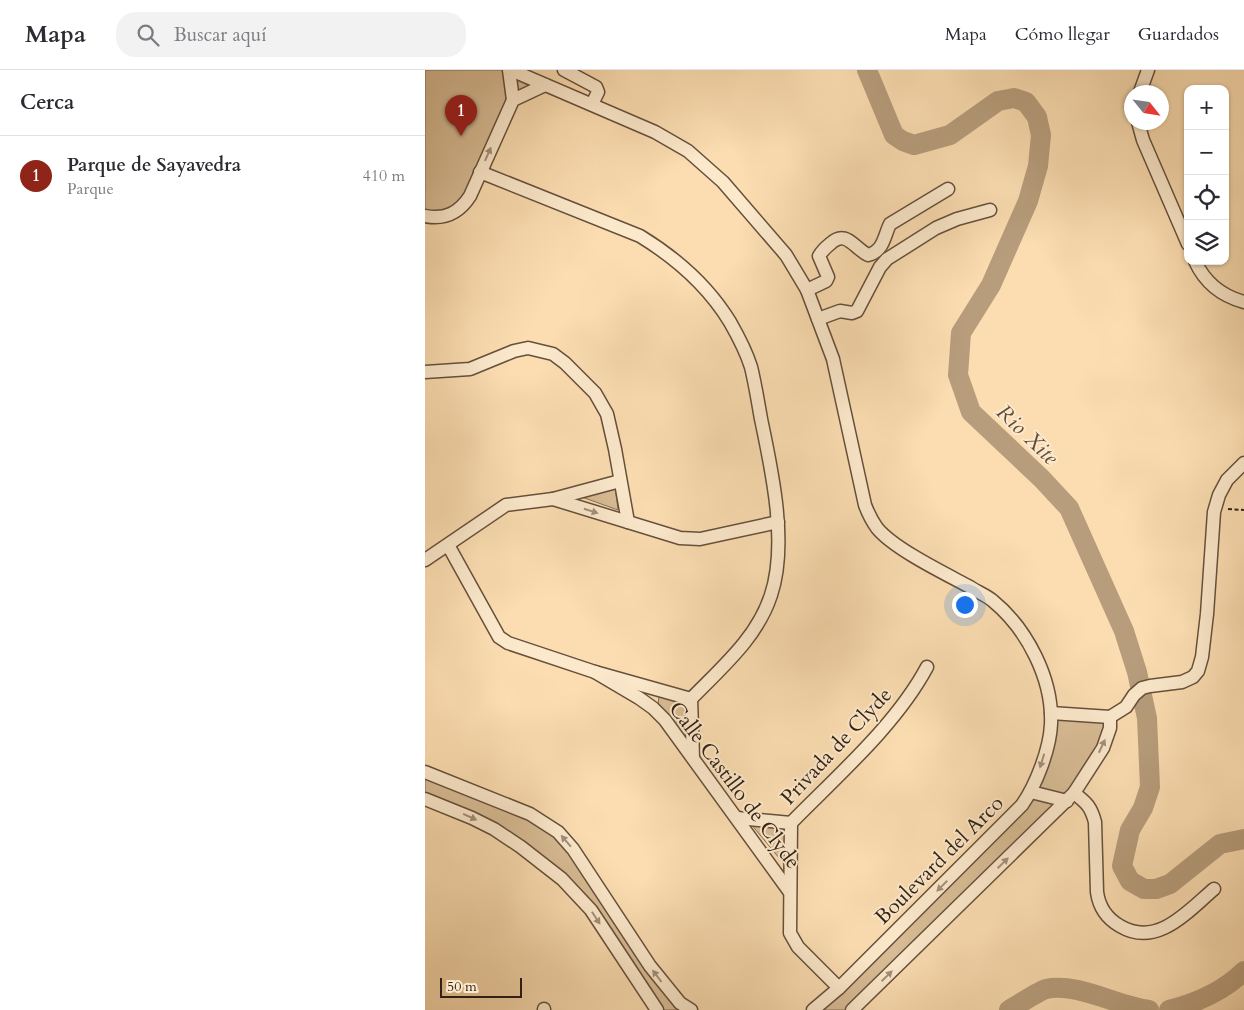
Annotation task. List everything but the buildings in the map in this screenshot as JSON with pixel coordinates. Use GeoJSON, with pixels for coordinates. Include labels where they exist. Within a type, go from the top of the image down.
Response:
{"type":"FeatureCollection","features":[{"type":"Feature","properties":{"kind":"street","name":"Boulevard del Arco"},"geometry":{"type":"LineString","coordinates":[[510,70],[655,132],[688,151],[723,182],[786,255],[807,290],[833,359],[865,505],[871,520],[886,537],[905,550],[992,600],[1014,621],[1027,639],[1046,684],[1051,713],[1050,732],[1035,782],[1022,805],[839,988],[813,1010]]}},
{"type":"Feature","properties":{"kind":"street"},"geometry":{"type":"LineString","coordinates":[[425,216],[440,217],[451,214],[463,207],[513,100],[510,70]]}},
{"type":"Feature","properties":{"kind":"street"},"geometry":{"type":"LineString","coordinates":[[564,70],[596,87],[598,92],[592,104]]}},
{"type":"Feature","properties":{"kind":"street"},"geometry":{"type":"LineString","coordinates":[[1143,85],[1149,70]]}},
{"type":"Feature","properties":{"kind":"street"},"geometry":{"type":"LineString","coordinates":[[513,100],[545,84]]}},
{"type":"Feature","properties":{"kind":"street"},"geometry":{"type":"LineString","coordinates":[[1140,130],[1184,235]]}},
{"type":"Feature","properties":{"kind":"street"},"geometry":{"type":"LineString","coordinates":[[480,172],[641,236],[682,265],[722,309],[736,332],[751,367],[767,447],[778,522],[777,568],[771,594],[763,616],[746,642],[691,699],[693,757]]}},
{"type":"Feature","properties":{"kind":"street"},"geometry":{"type":"LineString","coordinates":[[807,290],[826,281],[828,277],[819,256],[822,250],[837,238],[841,237],[848,240],[868,255],[876,253],[882,246],[889,224],[948,189]]}},
{"type":"Feature","properties":{"kind":"street"},"geometry":{"type":"LineString","coordinates":[[818,319],[840,311],[857,311],[880,267],[887,259],[925,234],[957,219],[990,210]]}},
{"type":"Feature","properties":{"kind":"street"},"geometry":{"type":"LineString","coordinates":[[1197,265],[1206,279],[1218,292],[1244,302]]}},
{"type":"Feature","properties":{"kind":"street"},"geometry":{"type":"LineString","coordinates":[[425,372],[470,369],[514,351],[528,348],[553,354],[565,363],[595,393],[607,414],[628,522]]}},
{"type":"Feature","properties":{"kind":"street"},"geometry":{"type":"LineString","coordinates":[[1051,713],[1109,717],[1125,707],[1142,688],[1188,680],[1198,671],[1207,614],[1214,512],[1219,495],[1227,480],[1244,463]]}},
{"type":"Feature","properties":{"kind":"street"},"geometry":{"type":"LineString","coordinates":[[425,560],[506,505],[553,499],[620,481]]}},
{"type":"Feature","properties":{"kind":"street"},"geometry":{"type":"LineString","coordinates":[[553,499],[680,538],[700,539],[778,522]]}},
{"type":"Feature","properties":{"kind":"street","name":"Calle Castillo de Clyde"},"geometry":{"type":"LineString","coordinates":[[448,545],[499,637],[508,643],[595,672],[653,708],[676,732],[789,891]]}},
{"type":"Feature","properties":{"kind":"street","name":"Privada de Clyde"},"geometry":{"type":"LineString","coordinates":[[839,988],[793,939],[790,933],[791,823],[873,739],[911,695],[927,667]]}},
{"type":"Feature","properties":{"kind":"street"},"geometry":{"type":"LineString","coordinates":[[595,672],[691,699]]}},
{"type":"Feature","properties":{"kind":"street"},"geometry":{"type":"LineString","coordinates":[[852,1010],[1071,797],[1103,748],[1110,728],[1109,717]]}},
{"type":"Feature","properties":{"kind":"street"},"geometry":{"type":"LineString","coordinates":[[425,772],[530,814],[558,832],[573,849],[650,966],[680,1003],[691,1010]]}},
{"type":"Feature","properties":{"kind":"street"},"geometry":{"type":"LineString","coordinates":[[1031,792],[1071,797],[1091,808],[1095,822],[1098,902],[1108,918],[1115,924],[1134,932],[1148,934],[1156,932],[1170,926],[1214,889]]}},
{"type":"Feature","properties":{"kind":"street"},"geometry":{"type":"LineString","coordinates":[[425,799],[473,818],[494,829],[562,879],[591,910],[657,1010]]}},
{"type":"Feature","properties":{"kind":"street","name":"Privada de Clyde"},"geometry":{"type":"LineString","coordinates":[[737,818],[791,823]]}},
{"type":"Feature","properties":{"kind":"path"},"geometry":{"type":"LineString","coordinates":[[1214,512],[1226,509],[1244,510]]}},
{"type":"Feature","properties":{"kind":"shaded area"},"geometry":{"type":"Polygon","coordinates":[[[425,70],[511,70],[545,85],[513,100],[463,207],[425,216],[425,70]]]}},
{"type":"Feature","properties":{"kind":"shaded area"},"geometry":{"type":"Polygon","coordinates":[[[615,486],[618,510],[579,496],[615,486]]]}},
{"type":"Feature","properties":{"kind":"shaded area"},"geometry":{"type":"Polygon","coordinates":[[[659,696],[686,700],[688,721],[676,726],[658,706],[659,696]]]}},
{"type":"Feature","properties":{"kind":"shaded area"},"geometry":{"type":"Polygon","coordinates":[[[1051,713],[1110,717],[1088,773],[852,1010],[813,1010],[1031,792],[1051,713]]]}},
{"type":"Feature","properties":{"kind":"shaded area"},"geometry":{"type":"Polygon","coordinates":[[[425,772],[558,832],[666,988],[691,1010],[657,1010],[591,910],[521,847],[425,799],[425,772]]]}},
{"type":"Feature","properties":{"kind":"shaded area"},"geometry":{"type":"Polygon","coordinates":[[[750,823],[786,827],[785,865],[750,823]]]}},
{"type":"Feature","properties":{"kind":"waterway","name":"Rio Xite"},"geometry":{"type":"LineString","coordinates":[[867,70],[894,135],[914,145],[950,135],[998,101],[1014,98],[1026,102],[1037,117],[1041,135],[1038,166],[1028,201],[991,285],[961,333],[958,375],[971,412],[1042,479],[1069,508],[1124,631],[1137,672],[1147,718],[1150,787],[1143,808],[1130,830],[1122,866],[1130,881],[1144,889],[1156,889],[1170,884],[1220,844],[1244,839]]}},
{"type":"Feature","properties":{"kind":"waterway","name":"Rio Xite"},"geometry":{"type":"LineString","coordinates":[[1169,1010],[1189,1004],[1219,990],[1244,971]]}},
{"type":"Feature","properties":{"kind":"waterway","name":"Rio Xite"},"geometry":{"type":"LineString","coordinates":[[1009,1010],[1046,989],[1058,988],[1084,992],[1149,1010]]}},
{"type":"Feature","properties":{"kind":"place","name":"Parque de Sayavedra"},"geometry":{"type":"Point","coordinates":[461,136]}}]}
